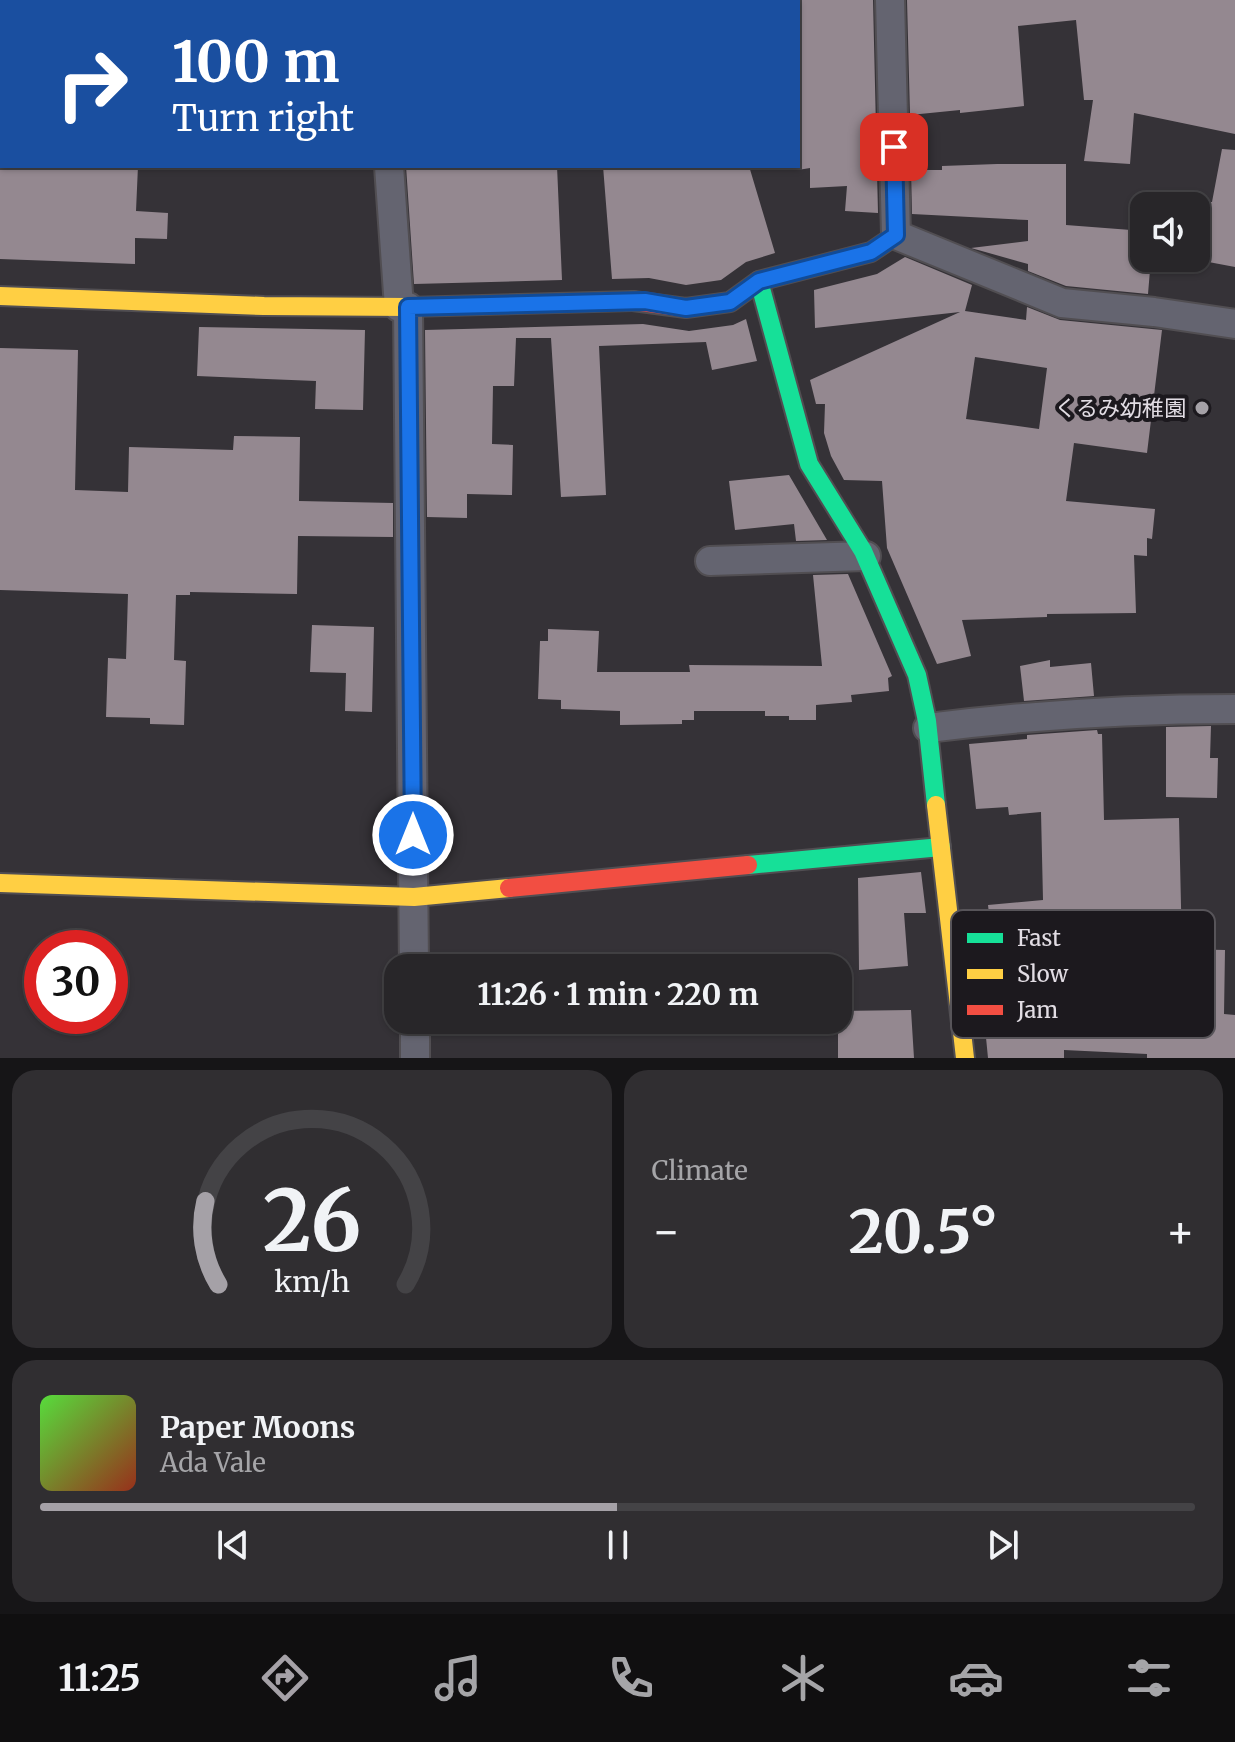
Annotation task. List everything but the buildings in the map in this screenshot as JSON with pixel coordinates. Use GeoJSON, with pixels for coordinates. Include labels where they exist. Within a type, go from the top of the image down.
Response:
{"type":"FeatureCollection","features":[{"type":"Feature","properties":{"kind":"street"},"geometry":{"type":"LineString","coordinates":[[890,0],[896,235]]}},
{"type":"Feature","properties":{"kind":"street"},"geometry":{"type":"LineString","coordinates":[[389,168],[403,307],[414,954]]}},
{"type":"Feature","properties":{"kind":"street"},"geometry":{"type":"LineString","coordinates":[[0,296],[264,306],[403,307],[645,301],[686,308],[730,302],[759,281],[871,252],[896,235]]}},
{"type":"Feature","properties":{"kind":"street"},"geometry":{"type":"LineString","coordinates":[[896,235],[1062,303],[1235,324]]}},
{"type":"Feature","properties":{"kind":"street"},"geometry":{"type":"LineString","coordinates":[[759,281],[809,464],[866,556],[917,675],[928,728],[951,935]]}},
{"type":"Feature","properties":{"kind":"street"},"geometry":{"type":"LineString","coordinates":[[710,561],[866,556]]}},
{"type":"Feature","properties":{"kind":"street"},"geometry":{"type":"LineString","coordinates":[[928,728],[1008,717],[1140,709],[1235,709]]}},
{"type":"Feature","properties":{"kind":"street"},"geometry":{"type":"LineString","coordinates":[[0,883],[414,897],[941,847]]}},
{"type":"Feature","properties":{"kind":"street"},"geometry":{"type":"LineString","coordinates":[[415,1034],[415,1058]]}},
{"type":"Feature","properties":{"kind":"street"},"geometry":{"type":"LineString","coordinates":[[963,1038],[965,1058]]}},
{"type":"Feature","properties":{"kind":"traffic: fast"},"geometry":{"type":"LineString","coordinates":[[759,281],[809,464],[863,551],[917,675],[927,721],[936,805]]}},
{"type":"Feature","properties":{"kind":"traffic: fast"},"geometry":{"type":"LineString","coordinates":[[748,865],[941,847]]}},
{"type":"Feature","properties":{"kind":"traffic: slow"},"geometry":{"type":"LineString","coordinates":[[0,296],[264,306],[408,307],[633,301]]}},
{"type":"Feature","properties":{"kind":"traffic: slow"},"geometry":{"type":"LineString","coordinates":[[936,805],[951,936]]}},
{"type":"Feature","properties":{"kind":"traffic: slow"},"geometry":{"type":"LineString","coordinates":[[0,883],[414,897],[509,888]]}},
{"type":"Feature","properties":{"kind":"traffic: slow"},"geometry":{"type":"LineString","coordinates":[[963,1038],[965,1058]]}},
{"type":"Feature","properties":{"kind":"traffic: jam"},"geometry":{"type":"LineString","coordinates":[[633,301],[686,308],[730,302],[759,281],[871,252],[896,235]]}},
{"type":"Feature","properties":{"kind":"traffic: jam"},"geometry":{"type":"LineString","coordinates":[[509,888],[748,865]]}},
{"type":"Feature","properties":{"kind":"place","name":"くるみ幼稚園"},"geometry":{"type":"Point","coordinates":[1202,408]}},
{"type":"Feature","properties":{"kind":"route"},"geometry":{"type":"LineString","coordinates":[[413,835],[408,307],[645,301],[686,308],[730,302],[759,281],[871,252],[896,235],[894,147]]}}]}
